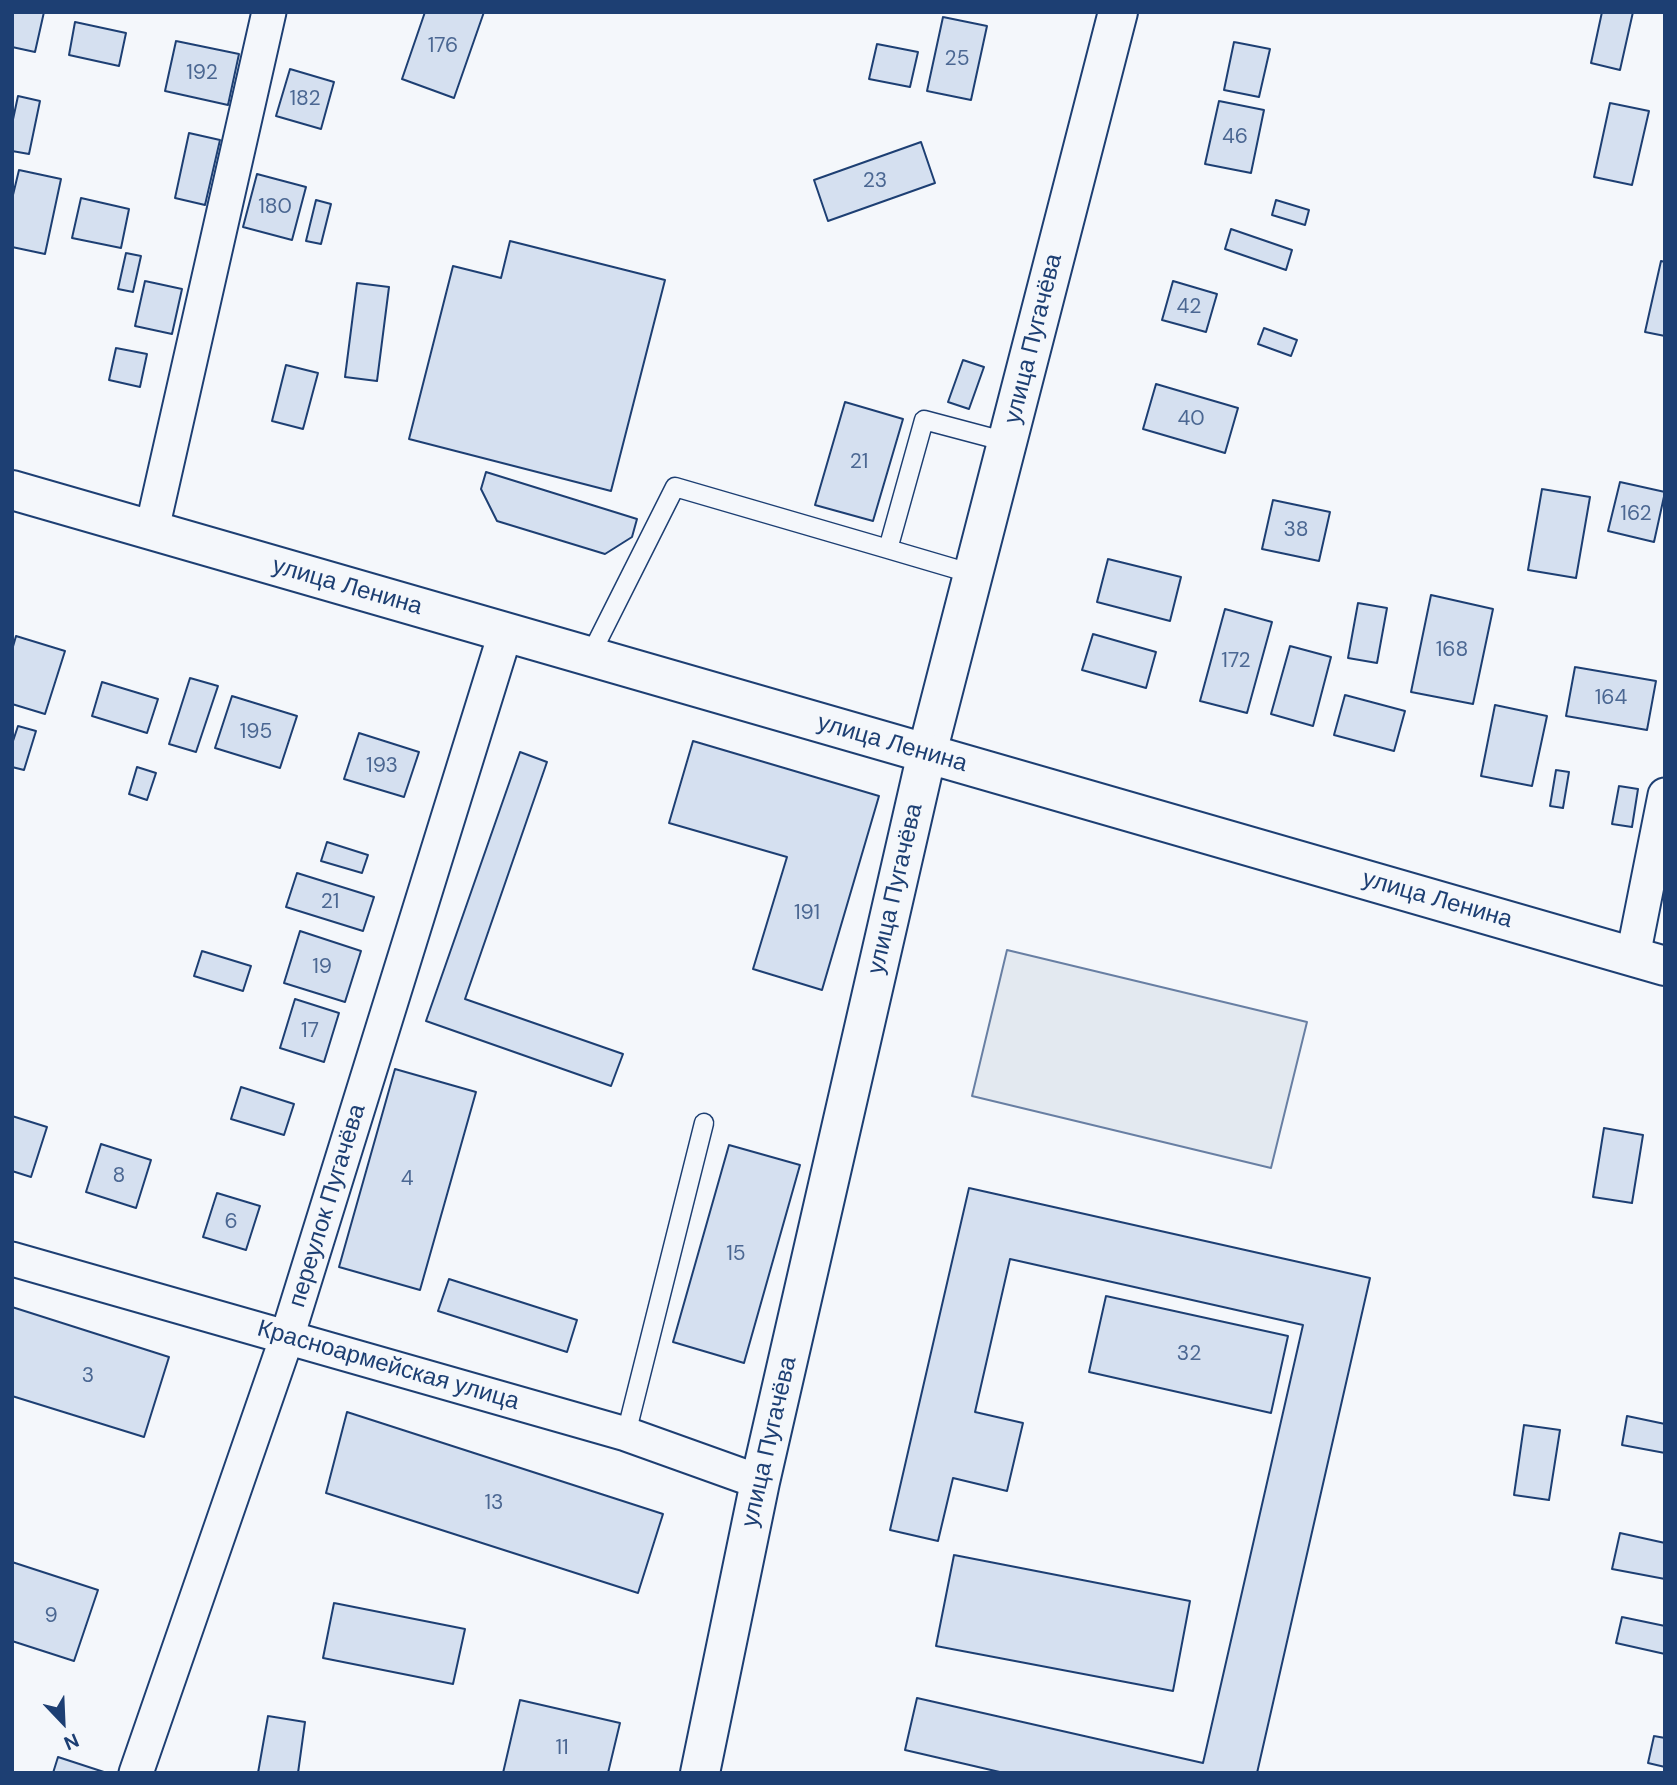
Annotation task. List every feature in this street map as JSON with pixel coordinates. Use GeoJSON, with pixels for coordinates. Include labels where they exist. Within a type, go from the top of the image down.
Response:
{"type":"FeatureCollection","features":[{"type":"Feature","properties":{"kind":"main road","name":"улица Пугачёва"},"geometry":{"type":"LineString","coordinates":[[700,1773],[760,1482],[927,754],[1118,12]]}},
{"type":"Feature","properties":{"kind":"main road","name":"улица Ленина"},"geometry":{"type":"LineString","coordinates":[[12,490],[1649,961]]}},
{"type":"Feature","properties":{"kind":"street"},"geometry":{"type":"LineString","coordinates":[[152,530],[269,12]]}},
{"type":"Feature","properties":{"kind":"street","name":"переулок Пугачёва"},"geometry":{"type":"LineString","coordinates":[[135,1773],[287,1337],[505,634]]}},
{"type":"Feature","properties":{"kind":"street","name":"улица Ленина"},"geometry":{"type":"LineString","coordinates":[[1649,961],[1665,795]]}},
{"type":"Feature","properties":{"kind":"street","name":"Красноармейская улица"},"geometry":{"type":"LineString","coordinates":[[12,1259],[626,1434],[760,1482]]}},
{"type":"Feature","properties":{"kind":"lane"},"geometry":{"type":"LineString","coordinates":[[888,549],[923,420],[1007,442]]}},
{"type":"Feature","properties":{"kind":"lane"},"geometry":{"type":"LineString","coordinates":[[589,658],[675,487],[973,574]]}},
{"type":"Feature","properties":{"kind":"lane"},"geometry":{"type":"LineString","coordinates":[[626,1434],[704,1123]]}},
{"type":"Feature","properties":{"kind":"shaded area"},"geometry":{"type":"Polygon","coordinates":[[[1007,950],[1307,1022],[1271,1168],[972,1096],[1007,950]]]}},
{"type":"Feature","properties":{"kind":"building"},"geometry":{"type":"Polygon","coordinates":[[[12,12],[44,12],[35,52],[12,47],[12,12]]]}},
{"type":"Feature","properties":{"kind":"building"},"geometry":{"type":"Polygon","coordinates":[[[425,12],[484,12],[454,98],[402,79],[425,12]]]}},
{"type":"Feature","properties":{"kind":"building"},"geometry":{"type":"Polygon","coordinates":[[[1602,12],[1633,12],[1620,70],[1591,63],[1602,12]]]}},
{"type":"Feature","properties":{"kind":"building"},"geometry":{"type":"Polygon","coordinates":[[[943,17],[987,26],[971,100],[927,91],[943,17]]]}},
{"type":"Feature","properties":{"kind":"building"},"geometry":{"type":"Polygon","coordinates":[[[75,22],[126,33],[119,66],[69,55],[75,22]]]}},
{"type":"Feature","properties":{"kind":"building"},"geometry":{"type":"Polygon","coordinates":[[[176,41],[239,54],[228,105],[165,91],[176,41]]]}},
{"type":"Feature","properties":{"kind":"building"},"geometry":{"type":"Polygon","coordinates":[[[1234,42],[1270,49],[1259,97],[1224,90],[1234,42]]]}},
{"type":"Feature","properties":{"kind":"building"},"geometry":{"type":"Polygon","coordinates":[[[877,44],[918,52],[910,87],[869,79],[877,44]]]}},
{"type":"Feature","properties":{"kind":"building"},"geometry":{"type":"Polygon","coordinates":[[[290,69],[334,82],[321,129],[276,116],[290,69]]]}},
{"type":"Feature","properties":{"kind":"building"},"geometry":{"type":"Polygon","coordinates":[[[18,96],[40,101],[29,154],[12,151],[12,124],[18,96]]]}},
{"type":"Feature","properties":{"kind":"building"},"geometry":{"type":"Polygon","coordinates":[[[1219,101],[1264,110],[1251,173],[1205,164],[1219,101]]]}},
{"type":"Feature","properties":{"kind":"building"},"geometry":{"type":"Polygon","coordinates":[[[1610,103],[1649,111],[1632,185],[1594,177],[1610,103]]]}},
{"type":"Feature","properties":{"kind":"building"},"geometry":{"type":"Polygon","coordinates":[[[189,133],[220,140],[205,205],[175,198],[189,133]]]}},
{"type":"Feature","properties":{"kind":"building"},"geometry":{"type":"Polygon","coordinates":[[[921,142],[935,183],[828,221],[814,180],[921,142]]]}},
{"type":"Feature","properties":{"kind":"building"},"geometry":{"type":"Polygon","coordinates":[[[19,170],[61,179],[45,254],[12,247],[12,199],[19,170]]]}},
{"type":"Feature","properties":{"kind":"building"},"geometry":{"type":"Polygon","coordinates":[[[257,174],[306,187],[292,240],[243,227],[257,174]]]}},
{"type":"Feature","properties":{"kind":"building"},"geometry":{"type":"Polygon","coordinates":[[[81,198],[129,209],[121,248],[72,238],[81,198]]]}},
{"type":"Feature","properties":{"kind":"building"},"geometry":{"type":"Polygon","coordinates":[[[316,200],[331,204],[321,244],[306,241],[316,200]]]}},
{"type":"Feature","properties":{"kind":"building"},"geometry":{"type":"Polygon","coordinates":[[[1276,200],[1309,210],[1305,225],[1272,215],[1276,200]]]}},
{"type":"Feature","properties":{"kind":"building"},"geometry":{"type":"Polygon","coordinates":[[[1231,229],[1292,250],[1286,270],[1225,249],[1231,229]]]}},
{"type":"Feature","properties":{"kind":"building"},"geometry":{"type":"Polygon","coordinates":[[[510,241],[665,280],[611,491],[409,439],[453,266],[501,278],[510,241]]]}},
{"type":"Feature","properties":{"kind":"building"},"geometry":{"type":"Polygon","coordinates":[[[126,253],[141,256],[133,292],[118,289],[126,253]]]}},
{"type":"Feature","properties":{"kind":"building"},"geometry":{"type":"Polygon","coordinates":[[[1661,261],[1665,262],[1665,336],[1645,332],[1661,261]]]}},
{"type":"Feature","properties":{"kind":"building"},"geometry":{"type":"Polygon","coordinates":[[[145,281],[182,289],[172,334],[135,326],[145,281]]]}},
{"type":"Feature","properties":{"kind":"building"},"geometry":{"type":"Polygon","coordinates":[[[1173,281],[1217,294],[1206,332],[1162,320],[1173,281]]]}},
{"type":"Feature","properties":{"kind":"building"},"geometry":{"type":"Polygon","coordinates":[[[357,283],[389,287],[377,381],[345,377],[357,283]]]}},
{"type":"Feature","properties":{"kind":"building"},"geometry":{"type":"Polygon","coordinates":[[[1264,328],[1297,340],[1291,356],[1258,344],[1264,328]]]}},
{"type":"Feature","properties":{"kind":"building"},"geometry":{"type":"Polygon","coordinates":[[[116,348],[147,354],[140,387],[109,380],[116,348]]]}},
{"type":"Feature","properties":{"kind":"building"},"geometry":{"type":"Polygon","coordinates":[[[963,360],[984,367],[969,409],[948,402],[963,360]]]}},
{"type":"Feature","properties":{"kind":"building"},"geometry":{"type":"Polygon","coordinates":[[[286,365],[318,373],[303,429],[272,421],[286,365]]]}},
{"type":"Feature","properties":{"kind":"building"},"geometry":{"type":"Polygon","coordinates":[[[1156,384],[1238,408],[1225,453],[1143,429],[1156,384]]]}},
{"type":"Feature","properties":{"kind":"building"},"geometry":{"type":"Polygon","coordinates":[[[845,402],[903,419],[873,521],[815,505],[845,402]]]}},
{"type":"Feature","properties":{"kind":"building"},"geometry":{"type":"Polygon","coordinates":[[[486,472],[637,519],[632,537],[605,554],[497,521],[481,489],[486,472]]]}},
{"type":"Feature","properties":{"kind":"building"},"geometry":{"type":"Polygon","coordinates":[[[1620,482],[1665,492],[1654,542],[1608,531],[1620,482]]]}},
{"type":"Feature","properties":{"kind":"building"},"geometry":{"type":"Polygon","coordinates":[[[1542,489],[1590,497],[1576,578],[1528,570],[1542,489]]]}},
{"type":"Feature","properties":{"kind":"building"},"geometry":{"type":"Polygon","coordinates":[[[1273,500],[1330,512],[1319,561],[1262,549],[1273,500]]]}},
{"type":"Feature","properties":{"kind":"building"},"geometry":{"type":"Polygon","coordinates":[[[1108,559],[1181,577],[1170,621],[1097,602],[1108,559]]]}},
{"type":"Feature","properties":{"kind":"building"},"geometry":{"type":"Polygon","coordinates":[[[1431,595],[1493,609],[1473,704],[1411,692],[1431,595]]]}},
{"type":"Feature","properties":{"kind":"building"},"geometry":{"type":"Polygon","coordinates":[[[1358,603],[1387,608],[1377,663],[1348,658],[1358,603]]]}},
{"type":"Feature","properties":{"kind":"building"},"geometry":{"type":"Polygon","coordinates":[[[1225,609],[1272,622],[1247,713],[1200,701],[1225,609]]]}},
{"type":"Feature","properties":{"kind":"building"},"geometry":{"type":"Polygon","coordinates":[[[1093,634],[1156,652],[1146,688],[1082,670],[1093,634]]]}},
{"type":"Feature","properties":{"kind":"building"},"geometry":{"type":"Polygon","coordinates":[[[16,636],[65,651],[45,714],[12,704],[12,650],[16,636]]]}},
{"type":"Feature","properties":{"kind":"building"},"geometry":{"type":"Polygon","coordinates":[[[1290,646],[1331,657],[1313,726],[1271,714],[1290,646]]]}},
{"type":"Feature","properties":{"kind":"building"},"geometry":{"type":"Polygon","coordinates":[[[1575,667],[1656,681],[1647,730],[1566,716],[1575,667]]]}},
{"type":"Feature","properties":{"kind":"building"},"geometry":{"type":"Polygon","coordinates":[[[190,678],[218,686],[196,752],[169,744],[190,678]]]}},
{"type":"Feature","properties":{"kind":"building"},"geometry":{"type":"Polygon","coordinates":[[[102,682],[158,699],[147,733],[92,716],[102,682]]]}},
{"type":"Feature","properties":{"kind":"building"},"geometry":{"type":"Polygon","coordinates":[[[1345,695],[1405,711],[1394,751],[1334,735],[1345,695]]]}},
{"type":"Feature","properties":{"kind":"building"},"geometry":{"type":"Polygon","coordinates":[[[232,696],[297,716],[280,768],[215,748],[232,696]]]}},
{"type":"Feature","properties":{"kind":"building"},"geometry":{"type":"Polygon","coordinates":[[[1495,705],[1547,716],[1532,786],[1481,776],[1495,705]]]}},
{"type":"Feature","properties":{"kind":"building"},"geometry":{"type":"Polygon","coordinates":[[[18,726],[36,731],[24,770],[12,767],[12,744],[18,726]]]}},
{"type":"Feature","properties":{"kind":"building"},"geometry":{"type":"Polygon","coordinates":[[[359,733],[419,752],[404,797],[344,779],[359,733]]]}},
{"type":"Feature","properties":{"kind":"building"},"geometry":{"type":"Polygon","coordinates":[[[693,741],[879,796],[822,990],[753,969],[787,857],[669,823],[693,741]]]}},
{"type":"Feature","properties":{"kind":"building"},"geometry":{"type":"Polygon","coordinates":[[[520,752],[547,762],[465,999],[623,1054],[611,1086],[426,1021],[520,752]]]}},
{"type":"Feature","properties":{"kind":"building"},"geometry":{"type":"Polygon","coordinates":[[[137,767],[156,773],[147,800],[129,794],[137,767]]]}},
{"type":"Feature","properties":{"kind":"building"},"geometry":{"type":"Polygon","coordinates":[[[1556,770],[1569,772],[1563,808],[1550,806],[1556,770]]]}},
{"type":"Feature","properties":{"kind":"building"},"geometry":{"type":"Polygon","coordinates":[[[1619,786],[1638,789],[1632,827],[1612,824],[1619,786]]]}},
{"type":"Feature","properties":{"kind":"building"},"geometry":{"type":"Polygon","coordinates":[[[327,842],[368,855],[362,873],[321,861],[327,842]]]}},
{"type":"Feature","properties":{"kind":"building"},"geometry":{"type":"Polygon","coordinates":[[[297,873],[374,897],[363,931],[286,907],[297,873]]]}},
{"type":"Feature","properties":{"kind":"building"},"geometry":{"type":"Polygon","coordinates":[[[300,931],[361,951],[345,1002],[284,983],[300,931]]]}},
{"type":"Feature","properties":{"kind":"building"},"geometry":{"type":"Polygon","coordinates":[[[202,951],[251,966],[243,991],[194,976],[202,951]]]}},
{"type":"Feature","properties":{"kind":"building"},"geometry":{"type":"Polygon","coordinates":[[[295,999],[339,1013],[324,1062],[280,1048],[295,999]]]}},
{"type":"Feature","properties":{"kind":"building"},"geometry":{"type":"Polygon","coordinates":[[[395,1069],[476,1092],[420,1290],[339,1267],[395,1069]]]}},
{"type":"Feature","properties":{"kind":"building"},"geometry":{"type":"Polygon","coordinates":[[[241,1087],[294,1104],[284,1135],[231,1119],[241,1087]]]}},
{"type":"Feature","properties":{"kind":"building"},"geometry":{"type":"Polygon","coordinates":[[[12,1116],[47,1127],[31,1177],[12,1171],[12,1116]]]}},
{"type":"Feature","properties":{"kind":"building"},"geometry":{"type":"Polygon","coordinates":[[[1604,1128],[1643,1135],[1632,1203],[1593,1197],[1604,1128]]]}},
{"type":"Feature","properties":{"kind":"building"},"geometry":{"type":"Polygon","coordinates":[[[101,1144],[151,1160],[136,1208],[86,1192],[101,1144]]]}},
{"type":"Feature","properties":{"kind":"building"},"geometry":{"type":"Polygon","coordinates":[[[729,1145],[800,1165],[744,1363],[673,1342],[729,1145]]]}},
{"type":"Feature","properties":{"kind":"building"},"geometry":{"type":"Polygon","coordinates":[[[969,1188],[1370,1278],[1257,1773],[1004,1773],[905,1750],[917,1698],[1203,1763],[1303,1325],[1010,1259],[975,1412],[1023,1423],[1007,1491],[953,1478],[938,1541],[890,1530],[969,1188]]]}},
{"type":"Feature","properties":{"kind":"building"},"geometry":{"type":"Polygon","coordinates":[[[217,1193],[260,1206],[246,1250],[203,1237],[217,1193]]]}},
{"type":"Feature","properties":{"kind":"building"},"geometry":{"type":"Polygon","coordinates":[[[449,1279],[577,1320],[567,1352],[438,1311],[449,1279]]]}},
{"type":"Feature","properties":{"kind":"building"},"geometry":{"type":"Polygon","coordinates":[[[1106,1296],[1288,1336],[1271,1413],[1089,1372],[1106,1296]]]}},
{"type":"Feature","properties":{"kind":"building"},"geometry":{"type":"Polygon","coordinates":[[[12,1307],[169,1357],[144,1437],[12,1396],[12,1307]]]}},
{"type":"Feature","properties":{"kind":"building"},"geometry":{"type":"Polygon","coordinates":[[[347,1412],[663,1514],[638,1593],[326,1493],[347,1412]]]}},
{"type":"Feature","properties":{"kind":"building"},"geometry":{"type":"Polygon","coordinates":[[[1627,1416],[1665,1424],[1665,1453],[1622,1445],[1627,1416]]]}},
{"type":"Feature","properties":{"kind":"building"},"geometry":{"type":"Polygon","coordinates":[[[1524,1425],[1560,1430],[1549,1500],[1514,1495],[1524,1425]]]}},
{"type":"Feature","properties":{"kind":"building"},"geometry":{"type":"Polygon","coordinates":[[[1620,1533],[1665,1543],[1665,1579],[1612,1569],[1620,1533]]]}},
{"type":"Feature","properties":{"kind":"building"},"geometry":{"type":"Polygon","coordinates":[[[954,1555],[1190,1601],[1173,1691],[936,1646],[954,1555]]]}},
{"type":"Feature","properties":{"kind":"building"},"geometry":{"type":"Polygon","coordinates":[[[12,1562],[98,1590],[74,1661],[12,1641],[12,1562]]]}},
{"type":"Feature","properties":{"kind":"building"},"geometry":{"type":"Polygon","coordinates":[[[334,1603],[465,1629],[453,1684],[323,1658],[334,1603]]]}},
{"type":"Feature","properties":{"kind":"building"},"geometry":{"type":"Polygon","coordinates":[[[1622,1617],[1665,1626],[1665,1654],[1616,1643],[1622,1617]]]}},
{"type":"Feature","properties":{"kind":"building"},"geometry":{"type":"Polygon","coordinates":[[[520,1700],[620,1723],[608,1773],[503,1773],[520,1700]]]}},
{"type":"Feature","properties":{"kind":"building"},"geometry":{"type":"Polygon","coordinates":[[[268,1716],[305,1722],[298,1773],[258,1773],[268,1716]]]}},
{"type":"Feature","properties":{"kind":"building"},"geometry":{"type":"Polygon","coordinates":[[[1654,1736],[1665,1738],[1665,1767],[1648,1763],[1654,1736]]]}},
{"type":"Feature","properties":{"kind":"building"},"geometry":{"type":"Polygon","coordinates":[[[58,1757],[107,1773],[53,1773],[58,1757]]]}}]}
